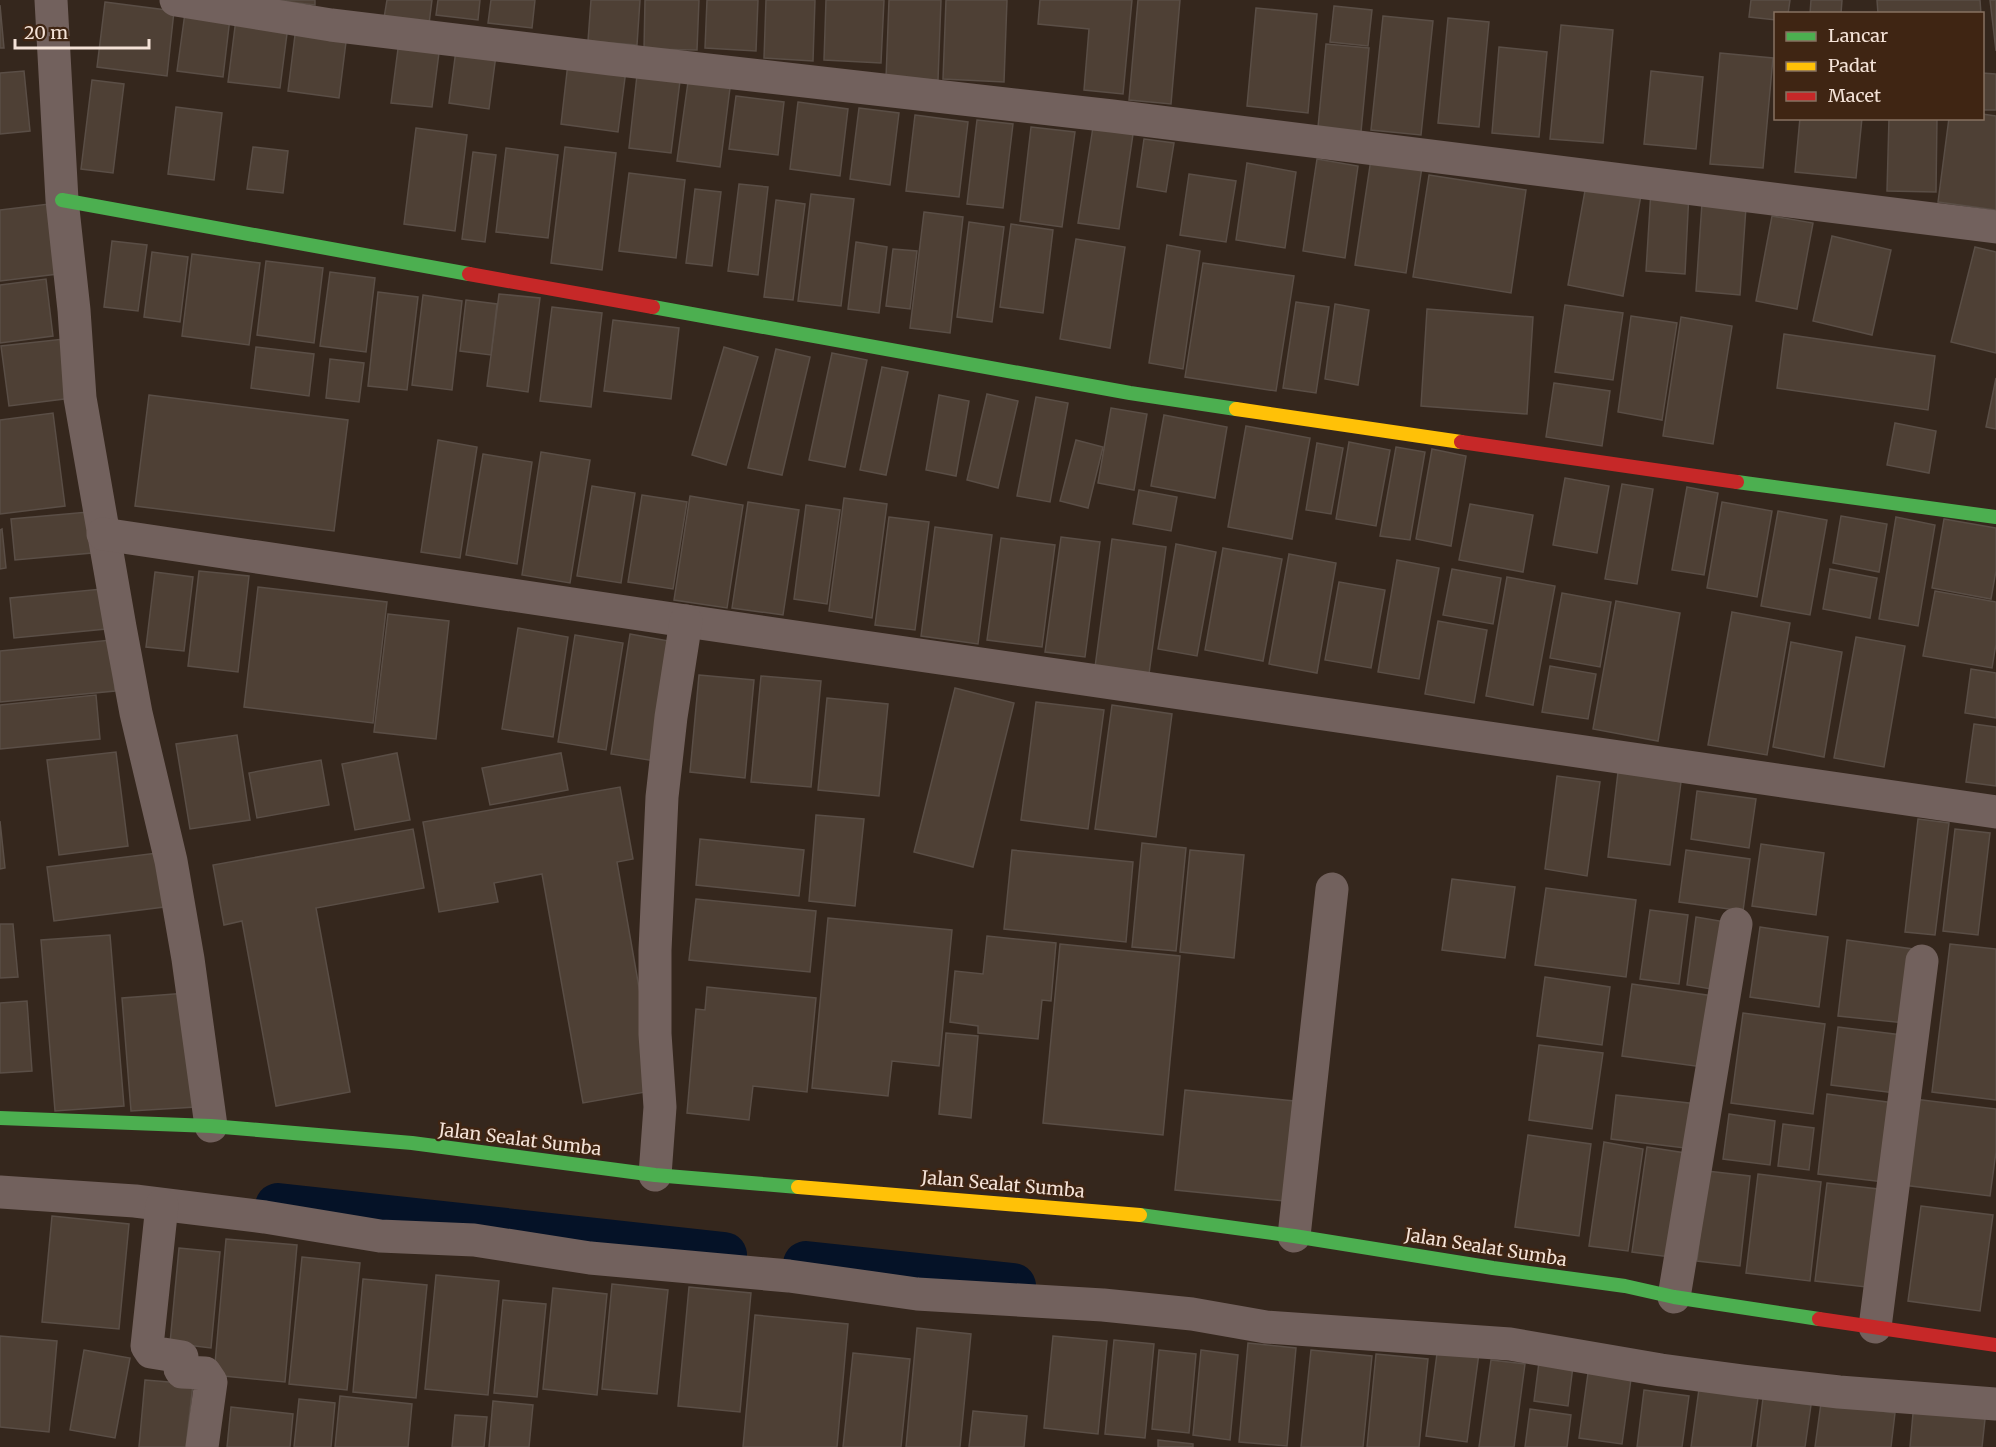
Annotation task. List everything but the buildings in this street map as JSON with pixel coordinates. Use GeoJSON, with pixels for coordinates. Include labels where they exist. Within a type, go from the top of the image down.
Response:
{"type":"FeatureCollection","features":[{"type":"Feature","properties":{"kind":"street"},"geometry":{"type":"LineString","coordinates":[[51,0],[62,200],[74,310],[80,398],[136,712],[171,861],[211,1126]]}},
{"type":"Feature","properties":{"kind":"street"},"geometry":{"type":"LineString","coordinates":[[176,0],[343,26],[1112,116],[1996,226]]}},
{"type":"Feature","properties":{"kind":"street"},"geometry":{"type":"LineString","coordinates":[[62,200],[1130,393],[1676,474],[1996,517]]}},
{"type":"Feature","properties":{"kind":"street"},"geometry":{"type":"LineString","coordinates":[[103,534],[1996,812]]}},
{"type":"Feature","properties":{"kind":"street"},"geometry":{"type":"LineString","coordinates":[[655,1175],[660,1107],[655,1034],[655,950],[662,797],[671,717],[686,621]]}},
{"type":"Feature","properties":{"kind":"street"},"geometry":{"type":"LineString","coordinates":[[1294,1236],[1332,889]]}},
{"type":"Feature","properties":{"kind":"street"},"geometry":{"type":"LineString","coordinates":[[1674,1297],[1736,924]]}},
{"type":"Feature","properties":{"kind":"street"},"geometry":{"type":"LineString","coordinates":[[1875,1327],[1922,961]]}},
{"type":"Feature","properties":{"kind":"street","name":"Jalan Sealat Sumba"},"geometry":{"type":"LineString","coordinates":[[0,1118],[211,1126],[412,1143],[655,1175],[1116,1212],[1294,1236],[1493,1268],[1625,1286],[1674,1297],[1996,1345]]}},
{"type":"Feature","properties":{"kind":"street"},"geometry":{"type":"LineString","coordinates":[[0,1192],[124,1200],[264,1217],[380,1236],[474,1240],[590,1258],[789,1276],[917,1294],[1103,1305],[1192,1314],[1266,1327],[1510,1344],[1661,1370],[1731,1379],[1839,1392],[1996,1404]]}},
{"type":"Feature","properties":{"kind":"street"},"geometry":{"type":"LineString","coordinates":[[162,1205],[147,1346],[151,1352],[182,1357],[180,1369],[182,1372],[206,1373],[209,1378],[211,1382],[202,1447]]}},
{"type":"Feature","properties":{"kind":"waterway"},"geometry":{"type":"LineString","coordinates":[[278,1206],[724,1255]]}},
{"type":"Feature","properties":{"kind":"waterway"},"geometry":{"type":"LineString","coordinates":[[806,1264],[1013,1286]]}},
{"type":"Feature","properties":{"kind":"traffic: fast"},"geometry":{"type":"LineString","coordinates":[[62,200],[469,274]]}},
{"type":"Feature","properties":{"kind":"traffic: fast"},"geometry":{"type":"LineString","coordinates":[[653,307],[1130,393],[1236,409]]}},
{"type":"Feature","properties":{"kind":"traffic: fast"},"geometry":{"type":"LineString","coordinates":[[1737,482],[1996,517]]}},
{"type":"Feature","properties":{"kind":"traffic: fast"},"geometry":{"type":"LineString","coordinates":[[0,1118],[211,1126],[412,1143],[655,1175],[798,1187]]}},
{"type":"Feature","properties":{"kind":"traffic: fast"},"geometry":{"type":"LineString","coordinates":[[1140,1215],[1625,1286],[1674,1297],[1819,1319]]}},
{"type":"Feature","properties":{"kind":"traffic: slow"},"geometry":{"type":"LineString","coordinates":[[1236,409],[1461,442]]}},
{"type":"Feature","properties":{"kind":"traffic: slow"},"geometry":{"type":"LineString","coordinates":[[798,1187],[1140,1215]]}},
{"type":"Feature","properties":{"kind":"traffic: jam"},"geometry":{"type":"LineString","coordinates":[[469,274],[653,307]]}},
{"type":"Feature","properties":{"kind":"traffic: jam"},"geometry":{"type":"LineString","coordinates":[[1461,442],[1737,482]]}},
{"type":"Feature","properties":{"kind":"traffic: jam"},"geometry":{"type":"LineString","coordinates":[[1819,1319],[1996,1345]]}}]}
